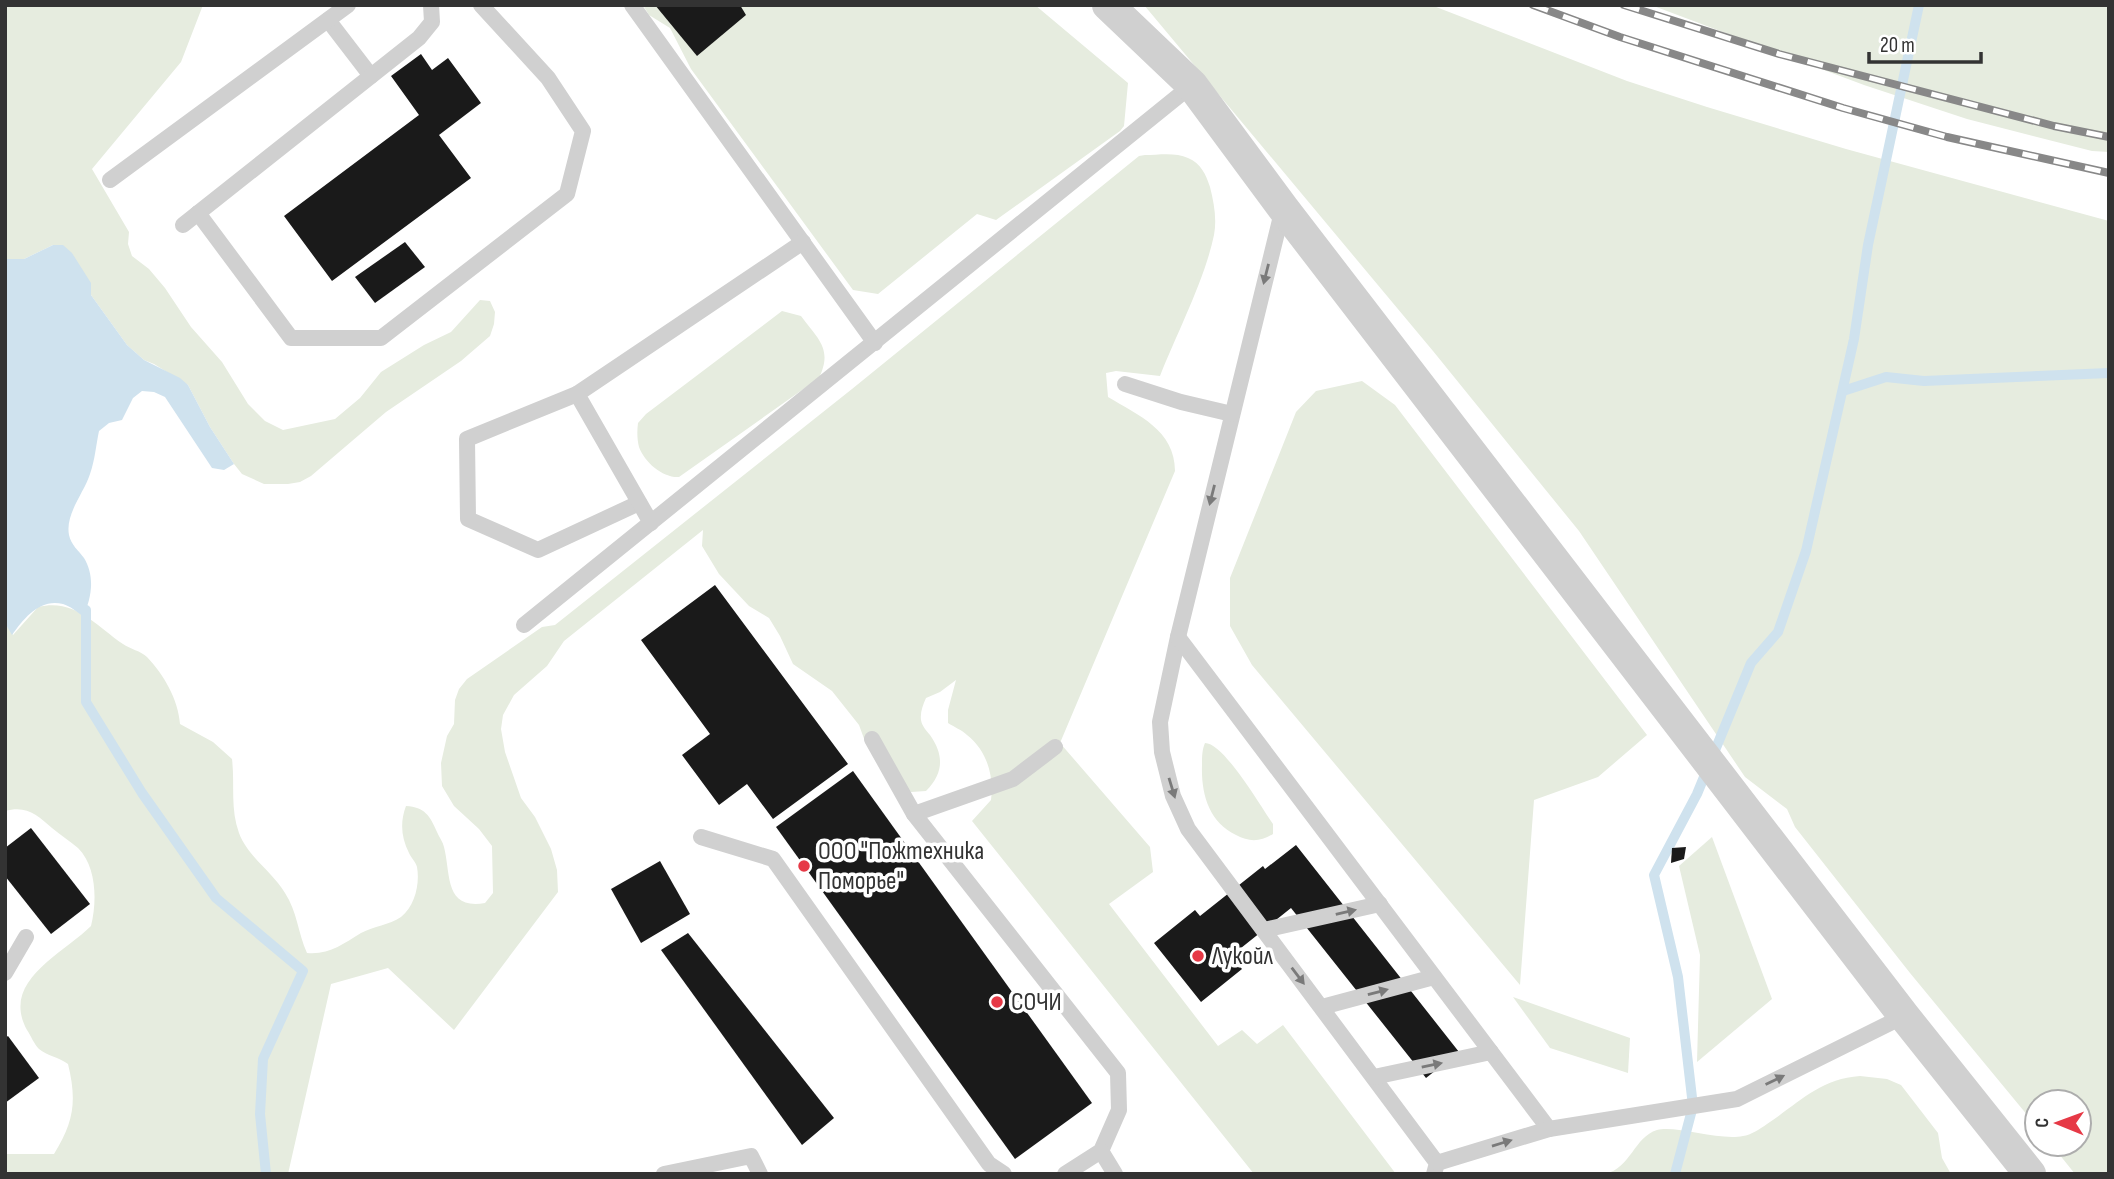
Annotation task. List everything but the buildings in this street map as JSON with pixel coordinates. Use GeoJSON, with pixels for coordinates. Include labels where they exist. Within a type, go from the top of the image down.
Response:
{"type":"FeatureCollection","features":[{"type":"Feature","properties":{"kind":"street"},"geometry":{"type":"LineString","coordinates":[[1108,5],[1192,85],[1283,208],[1904,1016],[2030,1174]]}},
{"type":"Feature","properties":{"kind":"lane"},"geometry":{"type":"LineString","coordinates":[[110,180],[348,5]]}},
{"type":"Feature","properties":{"kind":"lane"},"geometry":{"type":"LineString","coordinates":[[183,225],[419,38],[432,22],[431,5]]}},
{"type":"Feature","properties":{"kind":"lane"},"geometry":{"type":"LineString","coordinates":[[198,213],[290,338],[381,338],[567,194],[583,131],[548,78],[481,5]]}},
{"type":"Feature","properties":{"kind":"lane"},"geometry":{"type":"LineString","coordinates":[[632,5],[875,343]]}},
{"type":"Feature","properties":{"kind":"lane"},"geometry":{"type":"LineString","coordinates":[[328,20],[371,76]]}},
{"type":"Feature","properties":{"kind":"lane"},"geometry":{"type":"LineString","coordinates":[[524,625],[1192,85]]}},
{"type":"Feature","properties":{"kind":"lane"},"geometry":{"type":"LineString","coordinates":[[1283,208],[1178,637],[1160,722],[1162,752],[1173,796],[1188,829],[1374,1077],[1435,1168],[1549,1129],[1737,1099],[1904,1016]]}},
{"type":"Feature","properties":{"kind":"lane"},"geometry":{"type":"LineString","coordinates":[[639,503],[538,550],[468,519],[467,439],[577,394],[803,242]]}},
{"type":"Feature","properties":{"kind":"lane"},"geometry":{"type":"LineString","coordinates":[[1125,384],[1181,402],[1232,414]]}},
{"type":"Feature","properties":{"kind":"lane"},"geometry":{"type":"LineString","coordinates":[[577,394],[651,523]]}},
{"type":"Feature","properties":{"kind":"lane"},"geometry":{"type":"LineString","coordinates":[[1178,637],[1549,1129]]}},
{"type":"Feature","properties":{"kind":"lane"},"geometry":{"type":"LineString","coordinates":[[872,739],[914,814],[1118,1073],[1119,1110],[1101,1151],[1065,1174]]}},
{"type":"Feature","properties":{"kind":"lane"},"geometry":{"type":"LineString","coordinates":[[914,814],[1013,779],[1055,747]]}},
{"type":"Feature","properties":{"kind":"lane"},"geometry":{"type":"LineString","coordinates":[[701,837],[773,859],[989,1164],[1004,1174]]}},
{"type":"Feature","properties":{"kind":"lane"},"geometry":{"type":"LineString","coordinates":[[1264,930],[1380,904]]}},
{"type":"Feature","properties":{"kind":"lane"},"geometry":{"type":"LineString","coordinates":[[5,973],[26,937]]}},
{"type":"Feature","properties":{"kind":"lane"},"geometry":{"type":"LineString","coordinates":[[1321,1007],[1434,977]]}},
{"type":"Feature","properties":{"kind":"lane"},"geometry":{"type":"LineString","coordinates":[[1374,1077],[1491,1052]]}},
{"type":"Feature","properties":{"kind":"lane"},"geometry":{"type":"LineString","coordinates":[[1101,1151],[1115,1174]]}},
{"type":"Feature","properties":{"kind":"lane"},"geometry":{"type":"LineString","coordinates":[[664,1174],[751,1156],[760,1174]]}},
{"type":"Feature","properties":{"kind":"shaded area"},"geometry":{"type":"Polygon","coordinates":[[[5,5],[203,5],[181,62],[92,169],[129,232],[128,244],[132,256],[149,269],[165,288],[191,327],[222,362],[248,404],[265,421],[283,430],[335,419],[360,398],[381,372],[424,345],[451,332],[480,300],[490,301],[495,312],[490,336],[461,361],[386,412],[311,476],[300,482],[264,484],[242,474],[210,427],[188,385],[144,360],[127,345],[91,295],[90,283],[53,245],[24,259],[5,259],[5,5]]]}},
{"type":"Feature","properties":{"kind":"shaded area"},"geometry":{"type":"Polygon","coordinates":[[[643,5],[1035,5],[1128,83],[1124,126],[996,220],[977,214],[878,294],[853,290],[691,69],[670,28],[649,15],[643,5]]]}},
{"type":"Feature","properties":{"kind":"shaded area"},"geometry":{"type":"Polygon","coordinates":[[[1144,5],[1431,5],[1627,81],[1707,107],[1846,149],[2109,221],[2109,1174],[2075,1174],[2062,1158],[2093,1158],[2093,1088],[2023,1088],[2023,1110],[1795,827],[1787,809],[1745,777],[1579,531],[1433,351],[1144,5]]]}},
{"type":"Feature","properties":{"kind":"shaded area"},"geometry":{"type":"Polygon","coordinates":[[[1651,5],[2109,5],[2109,152],[2092,151],[1967,119],[1864,85],[1651,5]]]}},
{"type":"Feature","properties":{"kind":"shaded area"},"geometry":{"type":"Polygon","coordinates":[[[1139,156],[1183,156],[1200,166],[1207,178],[1213,199],[1214,235],[1197,288],[1160,376],[1116,371],[1106,373],[1108,397],[1153,425],[1162,434],[1169,445],[1175,471],[1060,743],[1150,847],[1153,872],[1109,904],[1218,1046],[1242,1030],[1257,1044],[1283,1025],[1396,1174],[1254,1174],[972,821],[991,800],[990,773],[980,748],[965,733],[948,723],[948,710],[956,680],[926,698],[921,714],[922,722],[938,750],[939,771],[926,791],[911,792],[904,788],[866,744],[859,725],[832,691],[793,664],[769,618],[749,606],[719,574],[702,546],[703,530],[564,641],[547,666],[514,695],[503,715],[501,729],[505,752],[521,798],[535,817],[551,849],[557,870],[558,892],[454,1030],[388,968],[331,984],[288,1174],[5,1174],[5,1154],[54,1154],[70,1121],[73,1100],[68,1064],[36,1045],[21,1013],[22,997],[38,970],[91,926],[95,896],[89,865],[78,848],[31,812],[20,809],[5,811],[5,623],[13,635],[38,607],[63,606],[84,615],[123,644],[147,657],[169,688],[180,724],[213,742],[232,759],[234,805],[239,833],[248,849],[280,885],[289,900],[307,953],[336,948],[366,931],[396,920],[410,907],[418,874],[404,841],[402,824],[406,806],[422,810],[432,821],[443,845],[449,878],[456,895],[462,901],[472,904],[485,903],[493,893],[492,846],[479,829],[454,806],[442,786],[441,763],[447,736],[454,724],[455,700],[467,679],[542,627],[555,625],[1139,156]]]}},
{"type":"Feature","properties":{"kind":"shaded area"},"geometry":{"type":"Polygon","coordinates":[[[782,311],[801,316],[822,345],[824,359],[819,378],[679,477],[667,475],[655,468],[639,447],[638,423],[646,414],[782,311]]]}},
{"type":"Feature","properties":{"kind":"shaded area"},"geometry":{"type":"Polygon","coordinates":[[[1362,381],[1395,405],[1647,735],[1598,777],[1534,800],[1520,985],[1252,665],[1230,626],[1230,578],[1296,412],[1316,391],[1362,381]]]}},
{"type":"Feature","properties":{"kind":"shaded area"},"geometry":{"type":"Polygon","coordinates":[[[1205,743],[1222,753],[1242,777],[1273,824],[1273,834],[1259,840],[1245,839],[1219,823],[1213,815],[1203,786],[1202,756],[1205,743]]]}},
{"type":"Feature","properties":{"kind":"shaded area"},"geometry":{"type":"Polygon","coordinates":[[[1712,837],[1772,999],[1697,1062],[1700,955],[1679,866],[1712,837]]]}},
{"type":"Feature","properties":{"kind":"shaded area"},"geometry":{"type":"Polygon","coordinates":[[[1513,997],[1630,1038],[1628,1073],[1550,1048],[1513,997]]]}},
{"type":"Feature","properties":{"kind":"shaded area"},"geometry":{"type":"Polygon","coordinates":[[[1860,1076],[1887,1079],[1901,1085],[1938,1133],[1942,1158],[1951,1174],[1605,1174],[1621,1166],[1643,1139],[1657,1130],[1733,1137],[1746,1135],[1761,1128],[1821,1087],[1860,1076]]]}},
{"type":"Feature","properties":{"kind":"water"},"geometry":{"type":"Polygon","coordinates":[[[53,245],[63,245],[72,253],[91,283],[91,295],[127,345],[144,360],[180,378],[188,385],[210,427],[234,464],[224,470],[212,468],[165,397],[142,391],[133,398],[122,420],[109,423],[99,431],[90,474],[70,519],[70,539],[84,558],[90,572],[90,594],[83,616],[63,604],[47,604],[27,616],[12,635],[5,623],[5,259],[24,259],[53,245]]]}},
{"type":"Feature","properties":{"kind":"waterway"},"geometry":{"type":"LineString","coordinates":[[1675,1174],[1693,1106],[1678,977],[1654,875],[1697,794],[1751,663],[1778,632],[1806,551],[1854,339],[1868,245],[1919,5]]}},
{"type":"Feature","properties":{"kind":"waterway"},"geometry":{"type":"LineString","coordinates":[[1843,391],[1886,377],[1924,381],[2109,373]]}},
{"type":"Feature","properties":{"kind":"waterway"},"geometry":{"type":"LineString","coordinates":[[86,610],[86,702],[142,793],[216,898],[303,971],[263,1059],[260,1114],[266,1174]]}},
{"type":"Feature","properties":{"kind":"railway"},"geometry":{"type":"LineString","coordinates":[[1533,5],[1620,37],[1843,108],[1947,137],[2109,173]]}},
{"type":"Feature","properties":{"kind":"railway"},"geometry":{"type":"LineString","coordinates":[[1624,5],[1779,54],[2054,126],[2109,137]]}},
{"type":"Feature","properties":{"kind":"place","name":"ООО \"Пожтехника Поморье\""},"geometry":{"type":"Point","coordinates":[804,866]}},
{"type":"Feature","properties":{"kind":"place","name":"Лукойл"},"geometry":{"type":"Point","coordinates":[1198,956]}},
{"type":"Feature","properties":{"kind":"place","name":"СОЧИ"},"geometry":{"type":"Point","coordinates":[997,1002]}}]}
